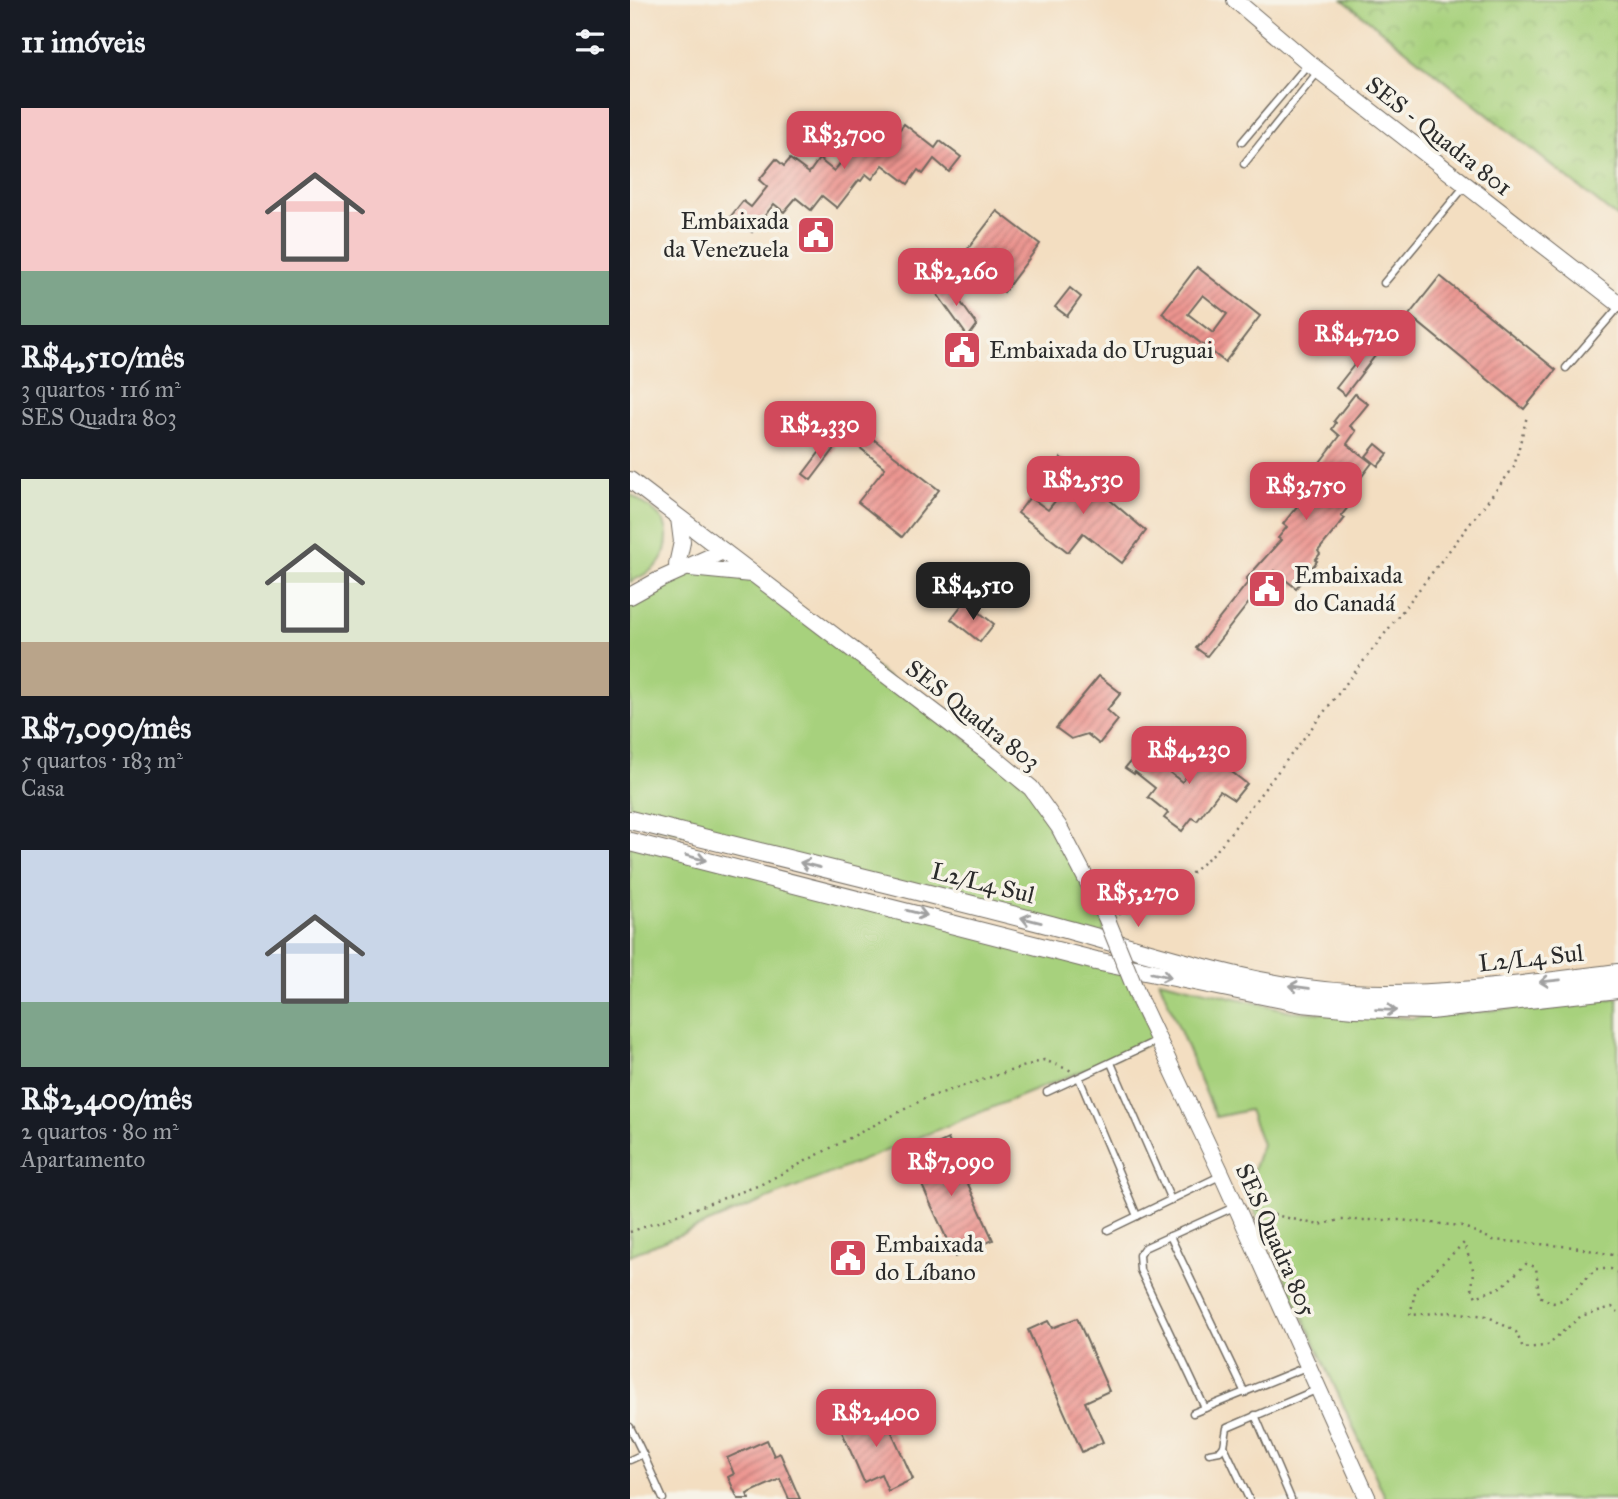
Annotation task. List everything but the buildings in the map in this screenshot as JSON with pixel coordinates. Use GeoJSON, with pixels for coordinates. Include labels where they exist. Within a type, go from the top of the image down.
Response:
{"type":"FeatureCollection","features":[{"type":"Feature","properties":{"kind":"main road","name":"L2/L4 Sul"},"geometry":{"type":"LineString","coordinates":[[630,820],[1050,925],[1250,979],[1292,986],[1348,993],[1407,993],[1618,973]]}},
{"type":"Feature","properties":{"kind":"main road","name":"L2/L4 Sul"},"geometry":{"type":"LineString","coordinates":[[630,842],[1096,961],[1302,1003],[1367,1009],[1430,1010],[1618,989]]}},
{"type":"Feature","properties":{"kind":"street","name":"SES - Quadra 801"},"geometry":{"type":"LineString","coordinates":[[1235,0],[1314,67],[1618,305]]}},
{"type":"Feature","properties":{"kind":"street","name":"SES Quadra 803"},"geometry":{"type":"LineString","coordinates":[[630,480],[1031,788],[1068,843],[1105,917],[1140,1001]]}},
{"type":"Feature","properties":{"kind":"street"},"geometry":{"type":"LineString","coordinates":[[679,517],[682,567]]}},
{"type":"Feature","properties":{"kind":"street"},"geometry":{"type":"LineString","coordinates":[[682,567],[709,540]]}},
{"type":"Feature","properties":{"kind":"street"},"geometry":{"type":"LineString","coordinates":[[630,596],[682,567],[723,551]]}},
{"type":"Feature","properties":{"kind":"street"},"geometry":{"type":"LineString","coordinates":[[682,567],[754,575]]}},
{"type":"Feature","properties":{"kind":"street","name":"SES Quadra 805"},"geometry":{"type":"LineString","coordinates":[[1140,1001],[1222,1175],[1368,1499]]}},
{"type":"Feature","properties":{"kind":"lane"},"geometry":{"type":"LineString","coordinates":[[1242,142],[1314,67]]}},
{"type":"Feature","properties":{"kind":"lane"},"geometry":{"type":"LineString","coordinates":[[1244,164],[1314,67]]}},
{"type":"Feature","properties":{"kind":"lane"},"geometry":{"type":"LineString","coordinates":[[1384,284],[1465,186]]}},
{"type":"Feature","properties":{"kind":"lane"},"geometry":{"type":"LineString","coordinates":[[1566,368],[1618,305]]}},
{"type":"Feature","properties":{"kind":"lane"},"geometry":{"type":"LineString","coordinates":[[1047,1092],[1158,1040]]}},
{"type":"Feature","properties":{"kind":"lane"},"geometry":{"type":"LineString","coordinates":[[1111,1063],[1171,1200]]}},
{"type":"Feature","properties":{"kind":"lane"},"geometry":{"type":"LineString","coordinates":[[1079,1078],[1137,1216]]}},
{"type":"Feature","properties":{"kind":"lane"},"geometry":{"type":"LineString","coordinates":[[1108,1230],[1222,1175]]}},
{"type":"Feature","properties":{"kind":"lane"},"geometry":{"type":"LineString","coordinates":[[1205,1408],[1138,1264],[1139,1255],[1144,1248],[1236,1206]]}},
{"type":"Feature","properties":{"kind":"lane"},"geometry":{"type":"LineString","coordinates":[[1170,1236],[1245,1393]]}},
{"type":"Feature","properties":{"kind":"lane"},"geometry":{"type":"LineString","coordinates":[[1193,1413],[1308,1367]]}},
{"type":"Feature","properties":{"kind":"lane"},"geometry":{"type":"LineString","coordinates":[[1209,1453],[1220,1451],[1224,1446],[1227,1428],[1318,1389]]}},
{"type":"Feature","properties":{"kind":"lane"},"geometry":{"type":"LineString","coordinates":[[1255,1415],[1291,1499]]}},
{"type":"Feature","properties":{"kind":"lane"},"geometry":{"type":"LineString","coordinates":[[630,1427],[663,1499]]}},
{"type":"Feature","properties":{"kind":"lane"},"geometry":{"type":"LineString","coordinates":[[1224,1446],[1249,1499]]}},
{"type":"Feature","properties":{"kind":"lane"},"geometry":{"type":"LineString","coordinates":[[630,1460],[643,1454]]}},
{"type":"Feature","properties":{"kind":"path"},"geometry":{"type":"LineString","coordinates":[[1105,917],[1141,909],[1171,891],[1216,850],[1514,467],[1527,416]]}},
{"type":"Feature","properties":{"kind":"path"},"geometry":{"type":"LineString","coordinates":[[630,1232],[760,1185],[926,1098],[1044,1060],[1076,1072],[1079,1078]]}},
{"type":"Feature","properties":{"kind":"path"},"geometry":{"type":"LineString","coordinates":[[1236,1206],[1319,1224],[1340,1220],[1400,1220],[1462,1226],[1493,1240],[1574,1247],[1618,1256]]}},
{"type":"Feature","properties":{"kind":"path"},"geometry":{"type":"LineString","coordinates":[[1618,1273],[1611,1269],[1597,1269],[1565,1299],[1553,1303],[1539,1296],[1536,1267],[1525,1264],[1503,1286],[1476,1297],[1472,1288],[1474,1272],[1464,1243],[1416,1288],[1410,1315],[1450,1312],[1487,1316],[1516,1332],[1523,1348],[1546,1346],[1581,1316],[1612,1307],[1618,1312]]}},
{"type":"Feature","properties":{"kind":"green space"},"geometry":{"type":"Polygon","coordinates":[[[1343,0],[1618,0],[1618,218],[1343,0]]]}},
{"type":"Feature","properties":{"kind":"green space"},"geometry":{"type":"Polygon","coordinates":[[[630,494],[661,518],[666,529],[667,544],[658,563],[630,582],[630,494]]]}},
{"type":"Feature","properties":{"kind":"green space"},"geometry":{"type":"Polygon","coordinates":[[[686,568],[754,574],[1031,788],[1105,917],[1103,939],[630,820],[630,599],[686,568]]]}},
{"type":"Feature","properties":{"kind":"green space"},"geometry":{"type":"Polygon","coordinates":[[[630,842],[1121,966],[1158,1040],[630,1255],[630,842]]]}},
{"type":"Feature","properties":{"kind":"green space"},"geometry":{"type":"Polygon","coordinates":[[[1159,980],[1291,1011],[1412,1018],[1618,998],[1618,1499],[1386,1499],[1246,1192],[1262,1144],[1249,1110],[1216,1117],[1159,980]]]}},
{"type":"Feature","properties":{"kind":"place","name":"Embaixada da Venezuela"},"geometry":{"type":"Point","coordinates":[816,235]}},
{"type":"Feature","properties":{"kind":"place","name":"Embaixada do Uruguai"},"geometry":{"type":"Point","coordinates":[962,350]}},
{"type":"Feature","properties":{"kind":"place","name":"Embaixada do Canadá"},"geometry":{"type":"Point","coordinates":[1267,589]}},
{"type":"Feature","properties":{"kind":"place","name":"Embaixada do Líbano"},"geometry":{"type":"Point","coordinates":[848,1258]}}]}
